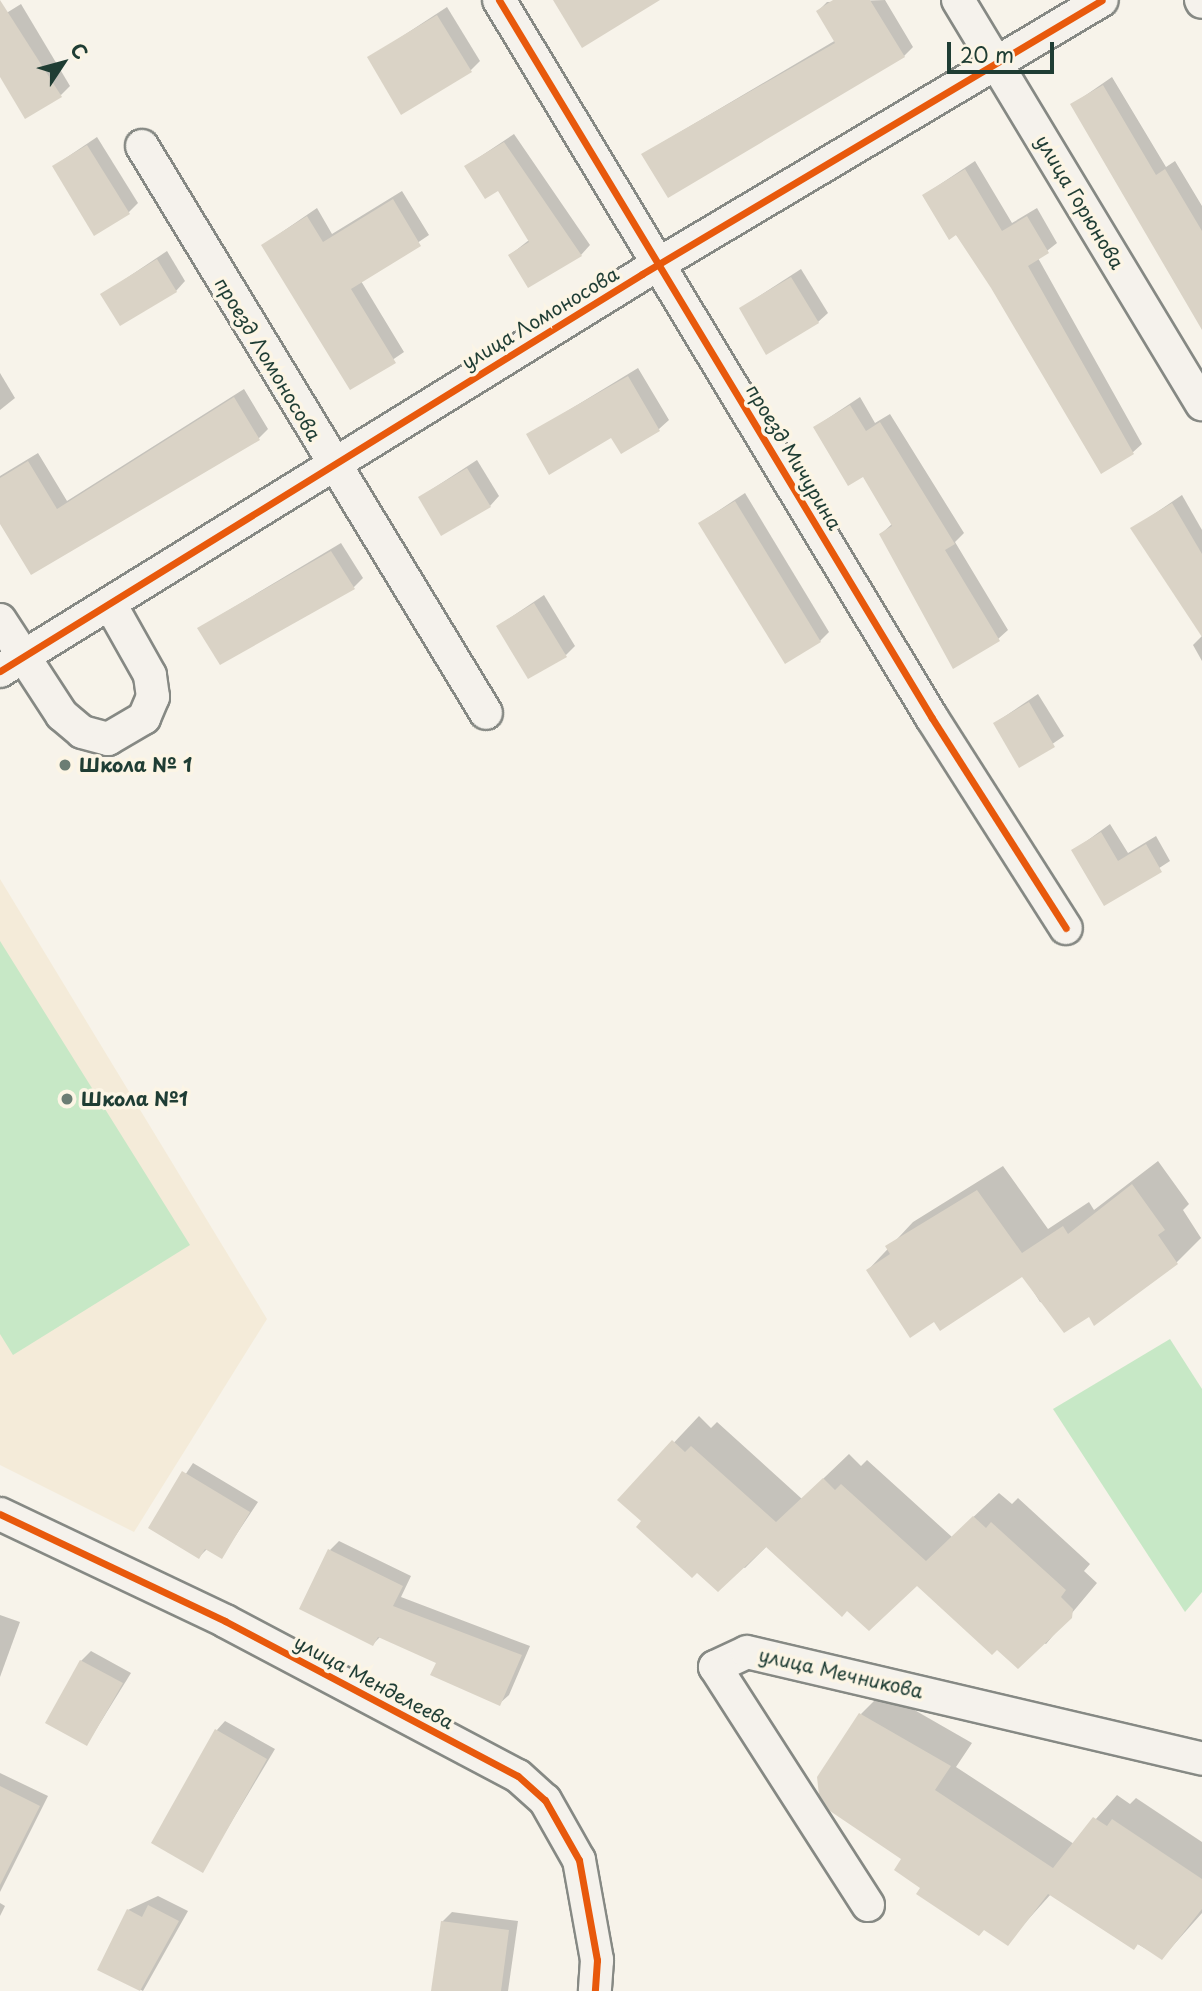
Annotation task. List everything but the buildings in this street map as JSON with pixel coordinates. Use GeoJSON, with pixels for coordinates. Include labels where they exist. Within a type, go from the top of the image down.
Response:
{"type":"FeatureCollection","features":[{"type":"Feature","properties":{"kind":"street","name":"проезд Мичурина"},"geometry":{"type":"LineString","coordinates":[[499,0],[932,718],[1066,928]]}},
{"type":"Feature","properties":{"kind":"street","name":"улица Горюнова"},"geometry":{"type":"LineString","coordinates":[[958,0],[1202,404]]}},
{"type":"Feature","properties":{"kind":"street","name":"улица Ломоносова"},"geometry":{"type":"LineString","coordinates":[[12,664],[331,464],[660,263],[1102,0]]}},
{"type":"Feature","properties":{"kind":"street","name":"проезд Ломоносова"},"geometry":{"type":"LineString","coordinates":[[142,146],[331,464],[486,713]]}},
{"type":"Feature","properties":{"kind":"street"},"geometry":{"type":"LineString","coordinates":[[0,620],[12,664],[82,733],[108,739],[126,733],[144,718],[153,697],[150,674],[110,604]]}},
{"type":"Feature","properties":{"kind":"street","name":"улица Менделеева"},"geometry":{"type":"LineString","coordinates":[[0,1514],[225,1621],[518,1776],[565,1828],[579,1860],[597,1960],[596,1991]]}},
{"type":"Feature","properties":{"kind":"street","name":"улица Мечникова"},"geometry":{"type":"LineString","coordinates":[[868,1905],[715,1667],[747,1652],[1202,1759]]}},
{"type":"Feature","properties":{"kind":"shaded area","name":"Школа №1"},"geometry":{"type":"Polygon","coordinates":[[[0,879],[267,1319],[134,1532],[0,1465],[0,879]]]}},
{"type":"Feature","properties":{"kind":"green space"},"geometry":{"type":"Polygon","coordinates":[[[0,941],[190,1245],[13,1355],[0,1334],[0,941]]]}},
{"type":"Feature","properties":{"kind":"green space"},"geometry":{"type":"Polygon","coordinates":[[[1170,1339],[1202,1389],[1202,1592],[1185,1612],[1053,1409],[1170,1339]]]}},
{"type":"Feature","properties":{"kind":"cycle path"},"geometry":{"type":"LineString","coordinates":[[499,0],[932,718],[1066,928]]}},
{"type":"Feature","properties":{"kind":"cycle path"},"geometry":{"type":"LineString","coordinates":[[0,671],[642,274],[1102,0]]}},
{"type":"Feature","properties":{"kind":"cycle path"},"geometry":{"type":"LineString","coordinates":[[0,1514],[225,1621],[518,1776],[545,1800],[579,1860],[597,1960],[595,1991]]}},
{"type":"Feature","properties":{"kind":"place","name":"Школа № 1"},"geometry":{"type":"Point","coordinates":[65,765]}},
{"type":"Feature","properties":{"kind":"place","name":"Школа №1"},"geometry":{"type":"Point","coordinates":[67,1099]}}]}
